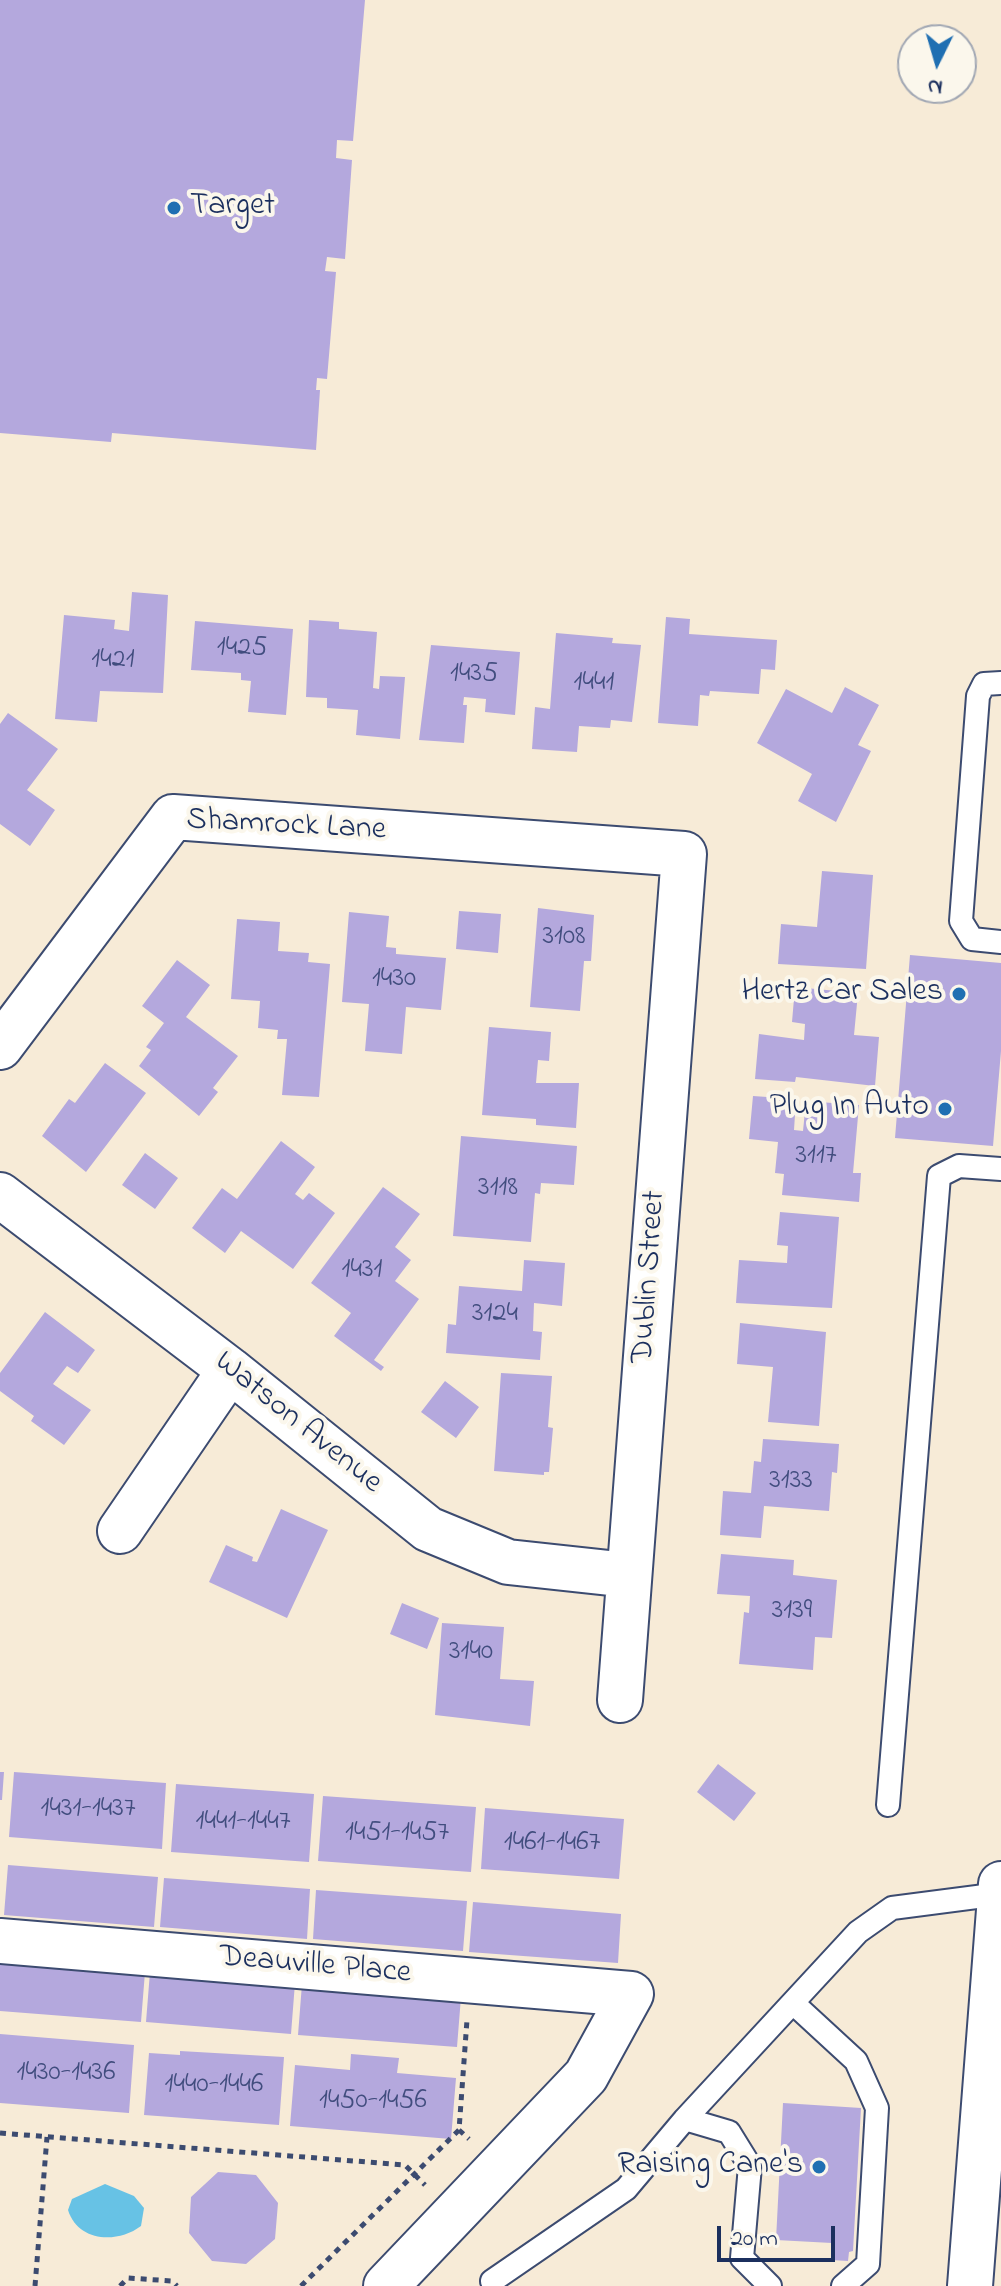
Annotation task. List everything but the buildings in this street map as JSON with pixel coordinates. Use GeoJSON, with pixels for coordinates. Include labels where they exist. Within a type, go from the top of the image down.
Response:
{"type":"FeatureCollection","features":[{"type":"Feature","properties":{"kind":"street","name":"Shamrock Lane"},"geometry":{"type":"LineString","coordinates":[[0,1047],[173,817],[684,854]]}},
{"type":"Feature","properties":{"kind":"street","name":"Dublin Street"},"geometry":{"type":"LineString","coordinates":[[620,1700],[684,854]]}},
{"type":"Feature","properties":{"kind":"street","name":"Watson Avenue"},"geometry":{"type":"LineString","coordinates":[[0,1195],[230,1370],[428,1529],[508,1562],[628,1575]]}},
{"type":"Feature","properties":{"kind":"street"},"geometry":{"type":"LineString","coordinates":[[120,1531],[230,1370]]}},
{"type":"Feature","properties":{"kind":"street"},"geometry":{"type":"LineString","coordinates":[[970,2286],[1001,1884]]}},
{"type":"Feature","properties":{"kind":"street","name":"Deauville Place"},"geometry":{"type":"LineString","coordinates":[[0,1941],[631,1994],[586,2076],[386,2286]]}},
{"type":"Feature","properties":{"kind":"lane"},"geometry":{"type":"LineString","coordinates":[[1001,683],[984,684],[978,696],[961,921],[972,939],[1001,942]]}},
{"type":"Feature","properties":{"kind":"lane"},"geometry":{"type":"LineString","coordinates":[[888,1805],[939,1176],[959,1166],[1001,1169]]}},
{"type":"Feature","properties":{"kind":"lane"},"geometry":{"type":"LineString","coordinates":[[492,2281],[626,2189],[685,2119],[858,1932],[892,1908],[999,1921]]}},
{"type":"Feature","properties":{"kind":"lane"},"geometry":{"type":"LineString","coordinates":[[793,2003],[856,2061],[877,2108],[868,2264],[843,2286]]}},
{"type":"Feature","properties":{"kind":"lane"},"geometry":{"type":"LineString","coordinates":[[685,2119],[729,2132],[750,2166],[742,2258],[770,2286]]}},
{"type":"Feature","properties":{"kind":"path"},"geometry":{"type":"LineString","coordinates":[[301,2286],[459,2130],[467,2015]]}},
{"type":"Feature","properties":{"kind":"path"},"geometry":{"type":"LineString","coordinates":[[0,2133],[405,2165]]}},
{"type":"Feature","properties":{"kind":"path"},"geometry":{"type":"LineString","coordinates":[[35,2286],[47,2137]]}},
{"type":"Feature","properties":{"kind":"path"},"geometry":{"type":"LineString","coordinates":[[120,2286],[128,2278],[172,2281],[177,2286]]}},
{"type":"Feature","properties":{"kind":"water"},"geometry":{"type":"Polygon","coordinates":[[[105,2184],[134,2196],[144,2208],[141,2226],[121,2236],[99,2237],[80,2229],[73,2221],[68,2210],[72,2199],[105,2184]]]}},
{"type":"Feature","properties":{"kind":"place","name":"Target"},"geometry":{"type":"Point","coordinates":[174,208]}},
{"type":"Feature","properties":{"kind":"place","name":"Hertz Car Sales"},"geometry":{"type":"Point","coordinates":[959,994]}},
{"type":"Feature","properties":{"kind":"place","name":"Plug In Auto"},"geometry":{"type":"Point","coordinates":[945,1109]}},
{"type":"Feature","properties":{"kind":"place","name":"Raising Cane's"},"geometry":{"type":"Point","coordinates":[819,2167]}}]}
